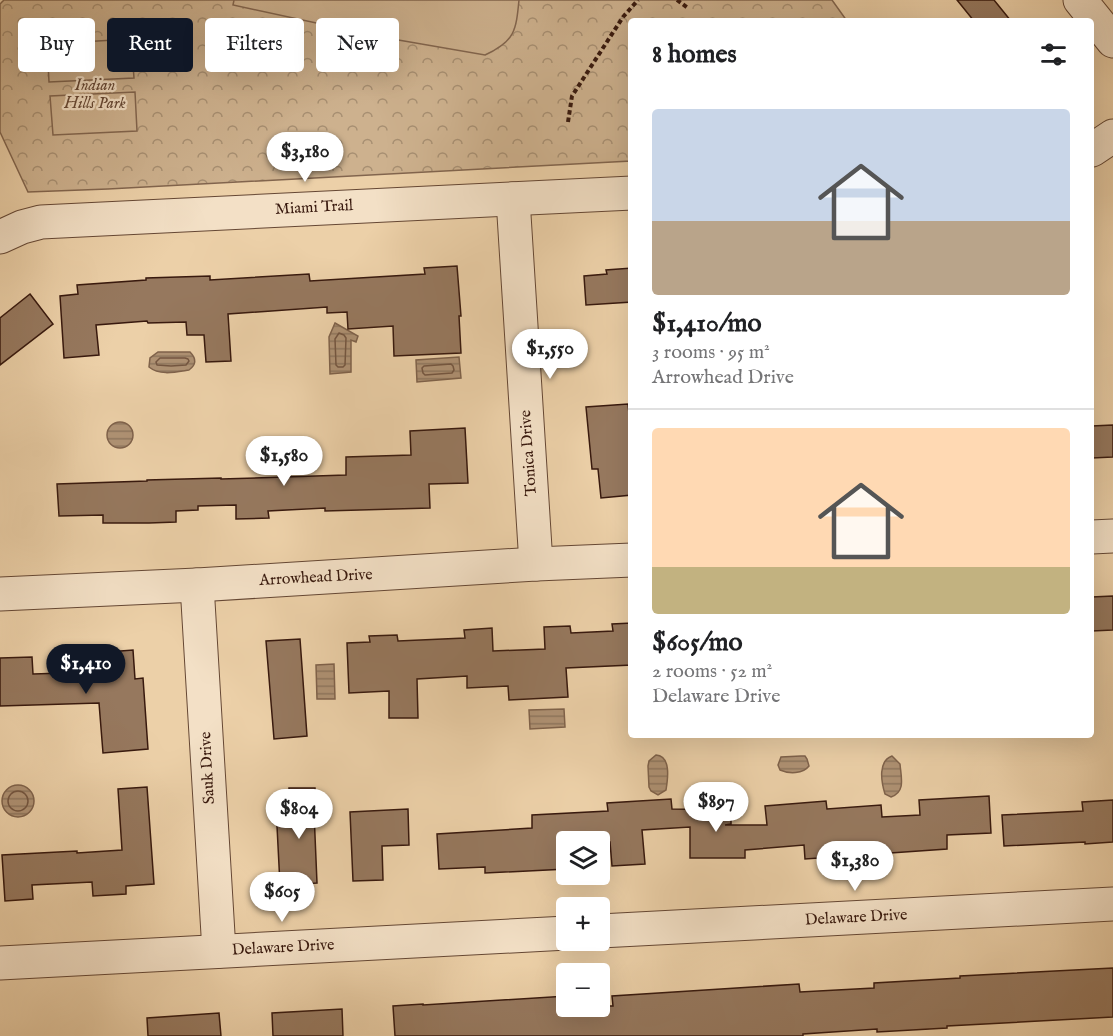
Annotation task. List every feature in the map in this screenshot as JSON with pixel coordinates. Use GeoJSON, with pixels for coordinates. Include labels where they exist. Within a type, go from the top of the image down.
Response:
{"type":"FeatureCollection","features":[{"type":"Feature","properties":{"kind":"street"},"geometry":{"type":"LineString","coordinates":[[1080,0],[1113,41]]}},
{"type":"Feature","properties":{"kind":"street"},"geometry":{"type":"LineString","coordinates":[[1094,149],[1113,136]]}},
{"type":"Feature","properties":{"kind":"street","name":"Miami Trail"},"geometry":{"type":"LineString","coordinates":[[0,237],[22,227],[41,222],[628,193]]}},
{"type":"Feature","properties":{"kind":"street","name":"Tonica Drive"},"geometry":{"type":"LineString","coordinates":[[513,199],[536,564]]}},
{"type":"Feature","properties":{"kind":"street"},"geometry":{"type":"LineString","coordinates":[[1094,537],[1113,536]]}},
{"type":"Feature","properties":{"kind":"street","name":"Arrowhead Drive"},"geometry":{"type":"LineString","coordinates":[[0,594],[628,560]]}},
{"type":"Feature","properties":{"kind":"street","name":"Sauk Drive"},"geometry":{"type":"LineString","coordinates":[[197,585],[219,951]]}},
{"type":"Feature","properties":{"kind":"street","name":"Delaware Drive"},"geometry":{"type":"LineString","coordinates":[[610,930],[1113,904]]}},
{"type":"Feature","properties":{"kind":"street","name":"Delaware Drive"},"geometry":{"type":"LineString","coordinates":[[0,963],[556,934]]}},
{"type":"Feature","properties":{"kind":"path"},"geometry":{"type":"LineString","coordinates":[[568,122],[572,96],[623,17],[638,0]]}},
{"type":"Feature","properties":{"kind":"path"},"geometry":{"type":"LineString","coordinates":[[677,0],[688,8]]}},
{"type":"Feature","properties":{"kind":"green space","name":"Indian Hills Park"},"geometry":{"type":"Polygon","coordinates":[[[4,0],[832,0],[845,18],[628,18],[628,161],[28,192],[0,132],[0,4],[4,0]]]}},
{"type":"Feature","properties":{"kind":"green space"},"geometry":{"type":"Polygon","coordinates":[[[234,0],[519,0],[517,20],[512,34],[503,45],[485,55],[399,40],[399,18],[316,18],[316,23],[304,20],[304,18],[293,18],[233,5],[234,0]]]}},
{"type":"Feature","properties":{"kind":"green space"},"geometry":{"type":"Polygon","coordinates":[[[107,40],[107,72],[134,72],[134,78],[49,82],[48,72],[95,72],[95,41],[107,40]]]}},
{"type":"Feature","properties":{"kind":"green space"},"geometry":{"type":"Polygon","coordinates":[[[135,92],[137,131],[53,135],[50,96],[135,92]]]}},
{"type":"Feature","properties":{"kind":"water"},"geometry":{"type":"Polygon","coordinates":[[[335,323],[358,336],[356,342],[351,340],[351,372],[330,374],[329,337],[335,323]]]}},
{"type":"Feature","properties":{"kind":"water"},"geometry":{"type":"Polygon","coordinates":[[[158,352],[190,352],[195,359],[194,364],[189,370],[158,372],[149,367],[150,358],[158,352]]]}},
{"type":"Feature","properties":{"kind":"water"},"geometry":{"type":"Polygon","coordinates":[[[459,357],[461,378],[417,382],[416,360],[459,357]]]}},
{"type":"Feature","properties":{"kind":"water"},"geometry":{"type":"Polygon","coordinates":[[[120,422],[129,426],[133,435],[129,444],[120,448],[111,444],[107,435],[111,426],[120,422]]]}},
{"type":"Feature","properties":{"kind":"water"},"geometry":{"type":"Polygon","coordinates":[[[334,664],[335,699],[317,699],[316,665],[334,664]]]}},
{"type":"Feature","properties":{"kind":"water"},"geometry":{"type":"Polygon","coordinates":[[[564,709],[565,727],[530,729],[529,710],[564,709]]]}},
{"type":"Feature","properties":{"kind":"water"},"geometry":{"type":"Polygon","coordinates":[[[656,755],[664,759],[668,774],[666,790],[658,795],[649,787],[649,761],[656,755]]]}},
{"type":"Feature","properties":{"kind":"water"},"geometry":{"type":"Polygon","coordinates":[[[805,756],[809,766],[803,771],[780,770],[778,765],[781,757],[805,756]]]}},
{"type":"Feature","properties":{"kind":"water"},"geometry":{"type":"Polygon","coordinates":[[[892,756],[900,764],[902,784],[899,792],[891,797],[885,794],[882,772],[884,762],[892,756]]]}},
{"type":"Feature","properties":{"kind":"water"},"geometry":{"type":"Polygon","coordinates":[[[18,785],[29,790],[34,801],[29,812],[18,817],[7,812],[2,801],[7,790],[18,785]]]}},
{"type":"Feature","properties":{"kind":"building"},"geometry":{"type":"Polygon","coordinates":[[[957,0],[994,0],[1009,18],[972,18],[957,0]]]}},
{"type":"Feature","properties":{"kind":"building"},"geometry":{"type":"Polygon","coordinates":[[[457,266],[461,353],[394,356],[393,326],[348,329],[347,312],[327,313],[327,307],[228,314],[231,361],[206,362],[204,335],[187,335],[186,322],[148,323],[147,321],[96,325],[99,355],[64,358],[60,296],[78,294],[77,285],[146,280],[146,278],[210,276],[210,280],[309,274],[310,281],[425,274],[424,268],[457,266]]]}},
{"type":"Feature","properties":{"kind":"building"},"geometry":{"type":"Polygon","coordinates":[[[628,268],[628,302],[586,305],[584,276],[607,274],[606,270],[628,268]]]}},
{"type":"Feature","properties":{"kind":"building"},"geometry":{"type":"Polygon","coordinates":[[[30,294],[53,324],[0,365],[0,318],[30,294]]]}},
{"type":"Feature","properties":{"kind":"building"},"geometry":{"type":"Polygon","coordinates":[[[628,404],[628,495],[601,498],[598,469],[592,469],[586,407],[628,404]]]}},
{"type":"Feature","properties":{"kind":"building"},"geometry":{"type":"Polygon","coordinates":[[[1113,425],[1113,457],[1094,458],[1094,426],[1113,425]]]}},
{"type":"Feature","properties":{"kind":"building"},"geometry":{"type":"Polygon","coordinates":[[[465,428],[468,483],[429,484],[430,508],[325,511],[325,508],[268,511],[269,518],[236,519],[236,505],[198,506],[198,510],[176,511],[176,522],[149,523],[103,523],[103,515],[59,516],[57,484],[346,475],[346,457],[411,455],[410,431],[465,428]]]}},
{"type":"Feature","properties":{"kind":"building"},"geometry":{"type":"Polygon","coordinates":[[[1113,596],[1113,630],[1094,631],[1094,597],[1113,596]]]}},
{"type":"Feature","properties":{"kind":"building"},"geometry":{"type":"Polygon","coordinates":[[[628,623],[628,665],[566,668],[568,697],[509,700],[508,686],[467,688],[467,676],[417,679],[418,718],[389,718],[389,691],[349,693],[347,643],[370,642],[369,636],[397,635],[398,641],[465,638],[464,630],[492,628],[493,651],[545,649],[544,627],[570,626],[571,633],[613,631],[612,624],[628,623]]]}},
{"type":"Feature","properties":{"kind":"building"},"geometry":{"type":"Polygon","coordinates":[[[300,639],[307,736],[274,739],[266,641],[300,639]]]}},
{"type":"Feature","properties":{"kind":"building"},"geometry":{"type":"Polygon","coordinates":[[[133,650],[135,679],[143,678],[148,749],[103,753],[99,703],[0,706],[0,658],[32,657],[33,674],[97,672],[95,653],[133,650]]]}},
{"type":"Feature","properties":{"kind":"building"},"geometry":{"type":"Polygon","coordinates":[[[147,787],[154,884],[126,886],[126,894],[93,896],[92,882],[32,885],[33,899],[5,901],[2,855],[122,850],[118,789],[147,787]]]}},
{"type":"Feature","properties":{"kind":"building"},"geometry":{"type":"Polygon","coordinates":[[[289,788],[315,788],[317,883],[280,885],[277,826],[289,826],[289,788]]]}},
{"type":"Feature","properties":{"kind":"building"},"geometry":{"type":"Polygon","coordinates":[[[989,796],[991,833],[947,835],[947,849],[805,859],[804,845],[745,850],[745,858],[690,858],[690,827],[642,830],[645,864],[612,866],[610,831],[556,831],[556,870],[485,873],[485,867],[439,869],[437,834],[532,828],[532,815],[608,811],[607,803],[671,799],[672,809],[731,810],[731,824],[725,825],[767,825],[765,806],[826,801],[827,809],[881,805],[882,817],[920,815],[919,800],[989,796]]]}},
{"type":"Feature","properties":{"kind":"building"},"geometry":{"type":"Polygon","coordinates":[[[1113,800],[1113,842],[1004,846],[1002,815],[1083,811],[1082,802],[1113,800]]]}},
{"type":"Feature","properties":{"kind":"building"},"geometry":{"type":"Polygon","coordinates":[[[408,809],[409,845],[382,846],[383,880],[353,881],[350,812],[408,809]]]}},
{"type":"Feature","properties":{"kind":"building"},"geometry":{"type":"Polygon","coordinates":[[[1113,968],[1113,1017],[877,1032],[877,1029],[803,1034],[803,1036],[395,1036],[393,1006],[556,997],[556,1017],[610,1017],[610,1006],[613,1006],[612,996],[799,984],[800,992],[874,988],[874,983],[960,978],[960,976],[1113,968]]]}},
{"type":"Feature","properties":{"kind":"building"},"geometry":{"type":"Polygon","coordinates":[[[342,1009],[343,1036],[273,1036],[272,1013],[342,1009]]]}},
{"type":"Feature","properties":{"kind":"building"},"geometry":{"type":"Polygon","coordinates":[[[219,1013],[221,1036],[148,1036],[147,1018],[219,1013]]]}}]}
